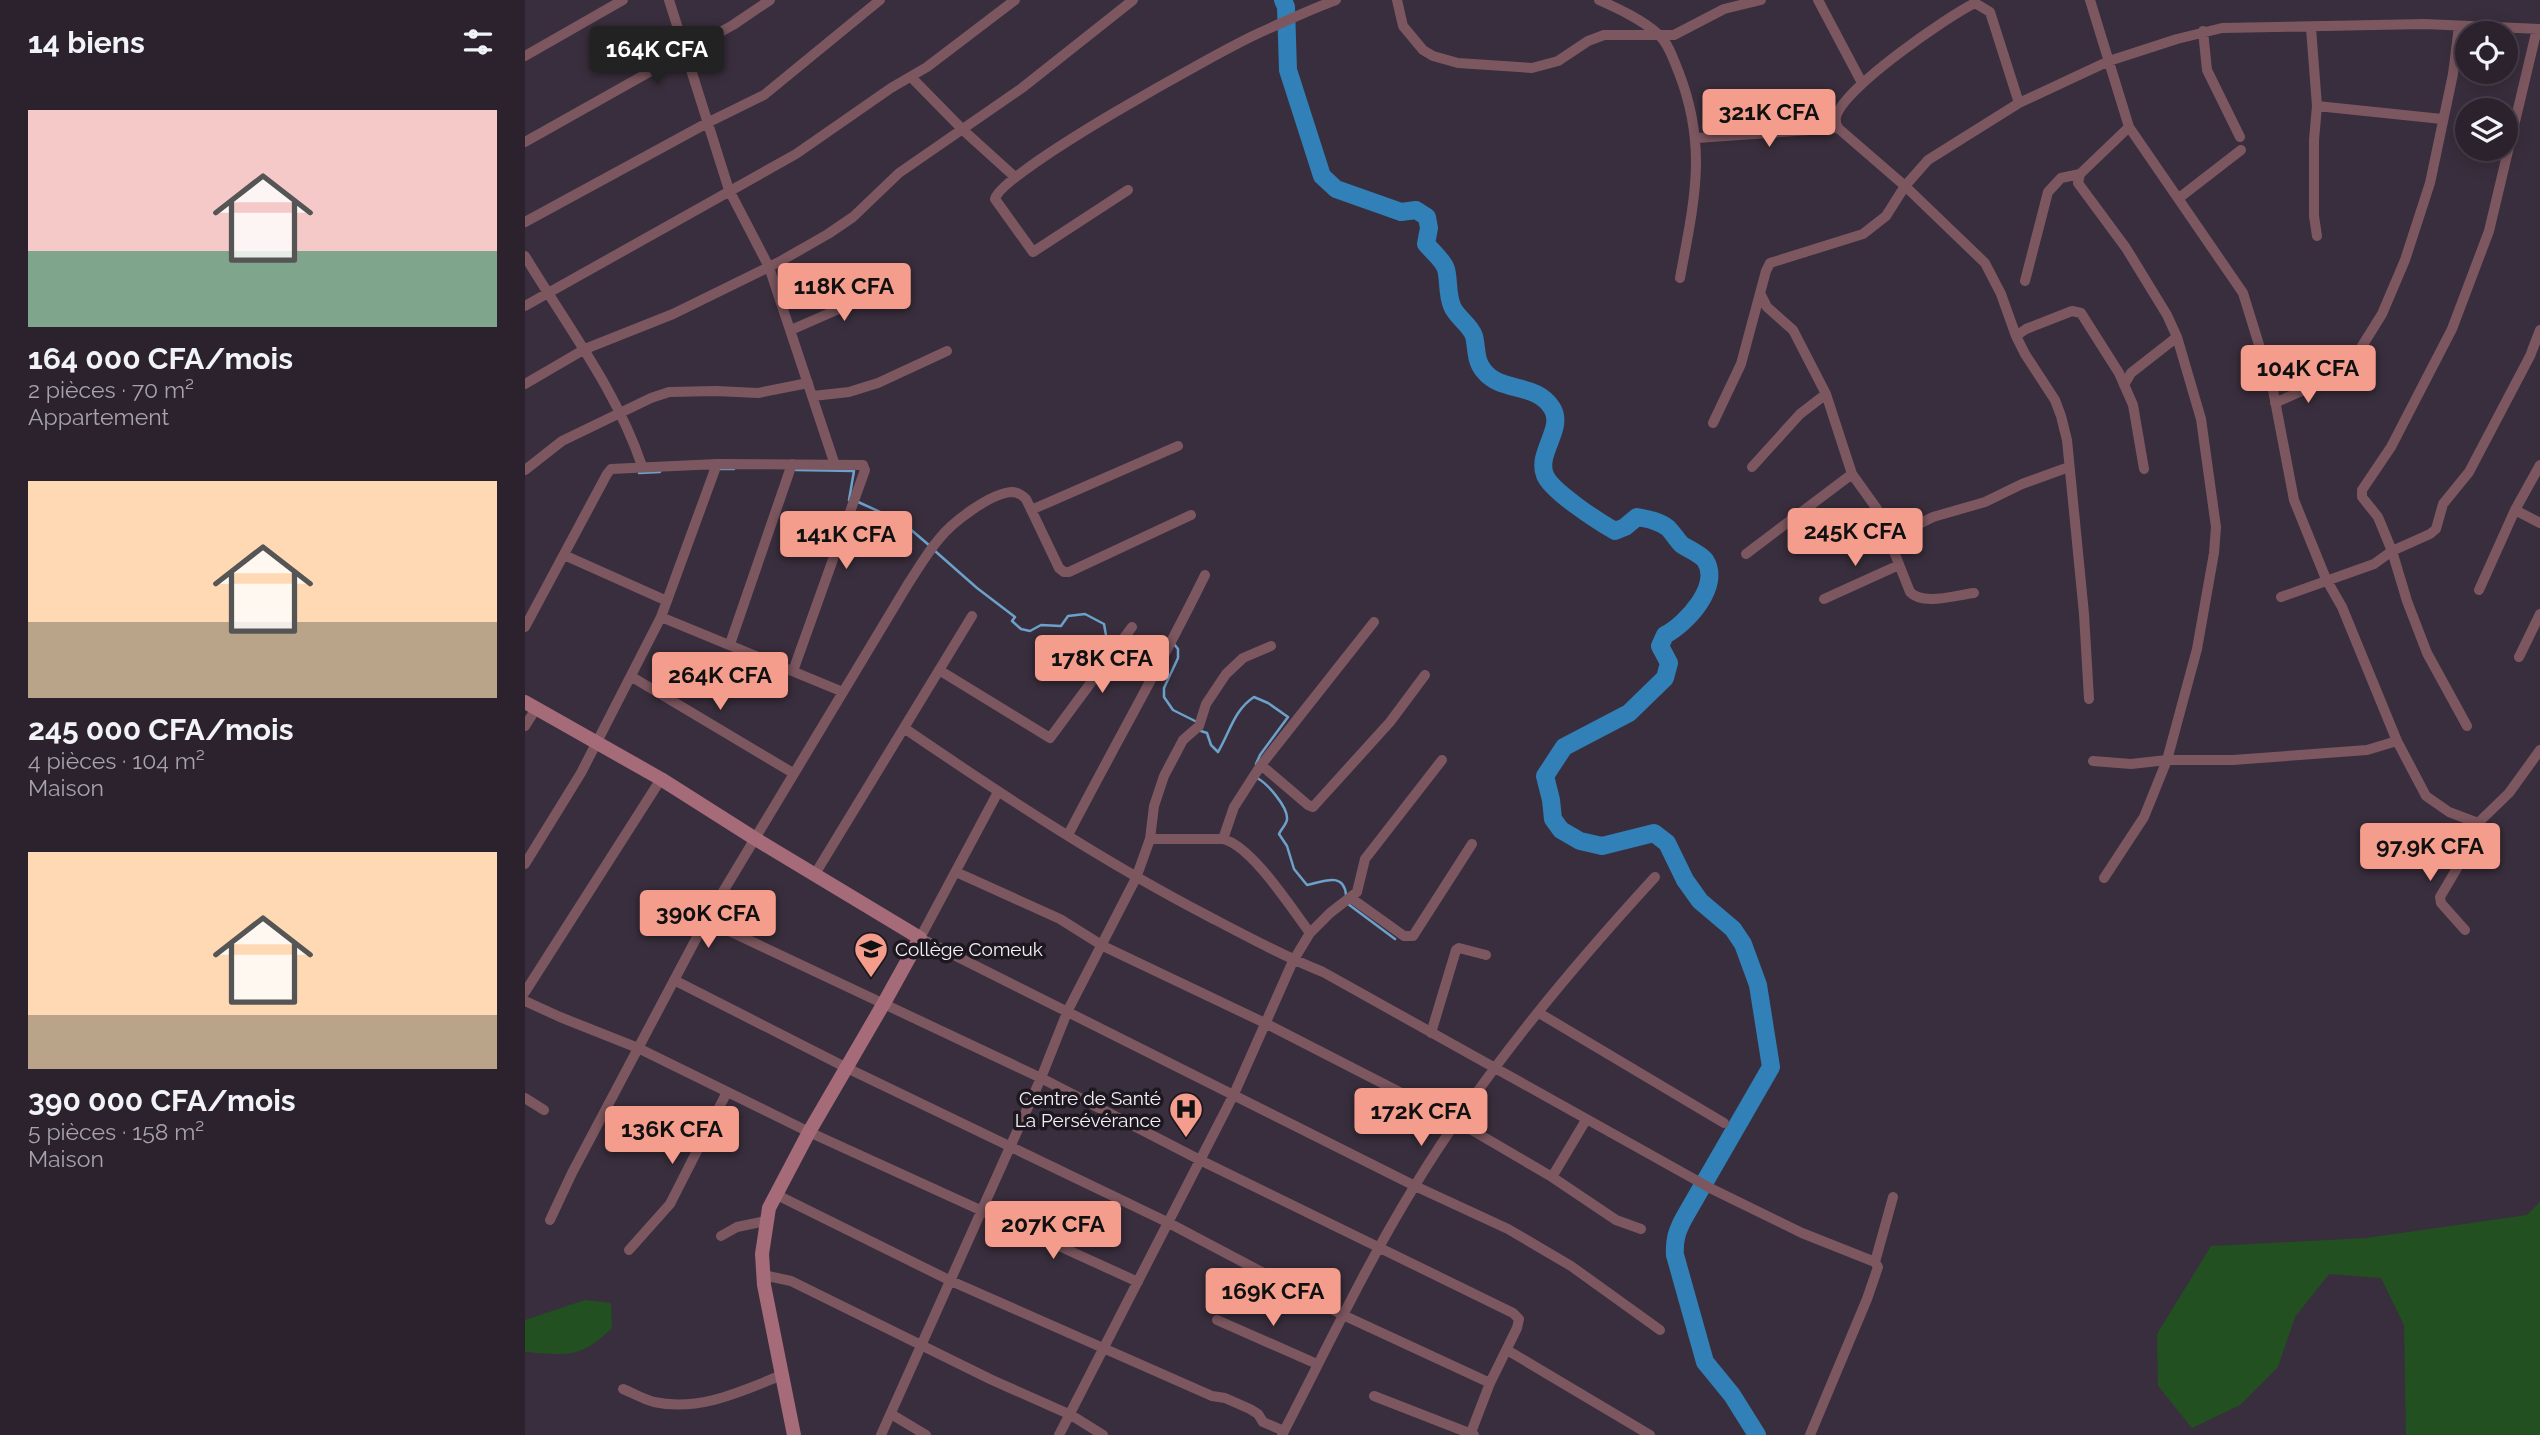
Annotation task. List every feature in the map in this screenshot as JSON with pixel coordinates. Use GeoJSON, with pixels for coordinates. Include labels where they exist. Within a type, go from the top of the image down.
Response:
{"type":"FeatureCollection","features":[{"type":"Feature","properties":{"kind":"main road"},"geometry":{"type":"LineString","coordinates":[[531,704],[661,779],[920,938],[775,1194],[766,1221],[762,1254],[763,1275],[794,1435]]}},
{"type":"Feature","properties":{"kind":"street"},"geometry":{"type":"LineString","coordinates":[[525,56],[623,0]]}},
{"type":"Feature","properties":{"kind":"street"},"geometry":{"type":"LineString","coordinates":[[669,0],[729,190],[769,267],[835,465]]}},
{"type":"Feature","properties":{"kind":"street"},"geometry":{"type":"LineString","coordinates":[[525,142],[733,25],[770,0]]}},
{"type":"Feature","properties":{"kind":"street"},"geometry":{"type":"LineString","coordinates":[[525,222],[771,90],[880,0]]}},
{"type":"Feature","properties":{"kind":"street"},"geometry":{"type":"LineString","coordinates":[[525,306],[796,154],[971,35],[1015,0]]}},
{"type":"Feature","properties":{"kind":"street"},"geometry":{"type":"LineString","coordinates":[[525,384],[585,349],[673,314],[769,267],[828,234],[853,216],[899,173],[1022,88],[1133,0]]}},
{"type":"Feature","properties":{"kind":"street"},"geometry":{"type":"LineString","coordinates":[[1128,190],[1033,252],[995,199],[997,192],[1015,177],[1101,121],[1232,47],[1336,0]]}},
{"type":"Feature","properties":{"kind":"street"},"geometry":{"type":"LineString","coordinates":[[1397,0],[1403,26],[1418,45],[1433,56],[1458,63],[1497,67],[1543,66],[1604,35],[1675,34],[1724,9],[1761,0]]}},
{"type":"Feature","properties":{"kind":"street"},"geometry":{"type":"LineString","coordinates":[[1599,0],[1661,36],[1682,81],[1697,138],[1697,187],[1680,278]]}},
{"type":"Feature","properties":{"kind":"street"},"geometry":{"type":"LineString","coordinates":[[1818,0],[1863,83]]}},
{"type":"Feature","properties":{"kind":"street"},"geometry":{"type":"LineString","coordinates":[[2090,0],[2129,127],[2243,293],[2276,403],[2292,494],[2397,741],[2426,796],[2449,812],[2478,822]]}},
{"type":"Feature","properties":{"kind":"street"},"geometry":{"type":"LineString","coordinates":[[2019,103],[1990,12],[1975,3],[1912,42],[1863,83],[1836,115],[1838,128],[1905,186],[1985,263],[1998,287],[2025,354],[2055,400],[2067,440],[2084,614],[2089,699]]}},
{"type":"Feature","properties":{"kind":"street"},"geometry":{"type":"LineString","coordinates":[[1713,423],[1741,363],[1770,263],[1863,234],[1886,216],[1905,186],[1928,160],[2019,103],[2109,61],[2221,28],[2455,26]]}},
{"type":"Feature","properties":{"kind":"street"},"geometry":{"type":"LineString","coordinates":[[2311,28],[2318,106],[2314,140],[2314,216],[2317,236]]}},
{"type":"Feature","properties":{"kind":"street"},"geometry":{"type":"LineString","coordinates":[[2467,726],[2427,653],[2392,551],[2378,517],[2362,497],[2362,489],[2391,447],[2452,329],[2489,231],[2539,29],[2518,28]]}},
{"type":"Feature","properties":{"kind":"street"},"geometry":{"type":"LineString","coordinates":[[2203,32],[2207,70],[2240,137]]}},
{"type":"Feature","properties":{"kind":"street"},"geometry":{"type":"LineString","coordinates":[[2349,367],[2382,314],[2405,260],[2430,183],[2455,58]]}},
{"type":"Feature","properties":{"kind":"street"},"geometry":{"type":"LineString","coordinates":[[911,77],[963,130],[1015,177]]}},
{"type":"Feature","properties":{"kind":"street"},"geometry":{"type":"LineString","coordinates":[[2318,106],[2442,119]]}},
{"type":"Feature","properties":{"kind":"street"},"geometry":{"type":"LineString","coordinates":[[2025,281],[2048,192],[2061,178],[2080,174],[2129,127]]}},
{"type":"Feature","properties":{"kind":"street"},"geometry":{"type":"LineString","coordinates":[[1697,138],[1838,128]]}},
{"type":"Feature","properties":{"kind":"street"},"geometry":{"type":"LineString","coordinates":[[2179,198],[2241,150]]}},
{"type":"Feature","properties":{"kind":"street"},"geometry":{"type":"LineString","coordinates":[[2080,174],[2078,183],[2126,248],[2167,315],[2177,337],[2201,419],[2216,527],[2197,649],[2167,760],[2144,817],[2104,878]]}},
{"type":"Feature","properties":{"kind":"street"},"geometry":{"type":"LineString","coordinates":[[525,256],[585,349],[621,412],[642,466]]}},
{"type":"Feature","properties":{"kind":"street"},"geometry":{"type":"LineString","coordinates":[[791,330],[884,288]]}},
{"type":"Feature","properties":{"kind":"street"},"geometry":{"type":"LineString","coordinates":[[1760,293],[1767,307],[1793,330],[1826,394],[1852,474],[1877,509],[1910,592],[1918,598],[1974,593]]}},
{"type":"Feature","properties":{"kind":"street"},"geometry":{"type":"LineString","coordinates":[[2016,336],[2026,329],[2072,310],[2077,311],[2119,373],[2133,405],[2144,469]]}},
{"type":"Feature","properties":{"kind":"street"},"geometry":{"type":"LineString","coordinates":[[2281,597],[2374,564],[2392,551],[2436,529],[2443,504],[2469,472],[2531,356],[2540,330]]}},
{"type":"Feature","properties":{"kind":"street"},"geometry":{"type":"LineString","coordinates":[[2124,385],[2131,373],[2177,337]]}},
{"type":"Feature","properties":{"kind":"street"},"geometry":{"type":"LineString","coordinates":[[813,396],[849,392],[878,383],[947,351]]}},
{"type":"Feature","properties":{"kind":"street"},"geometry":{"type":"LineString","coordinates":[[2276,403],[2328,379]]}},
{"type":"Feature","properties":{"kind":"street"},"geometry":{"type":"LineString","coordinates":[[525,470],[562,441],[669,392],[758,393],[808,383]]}},
{"type":"Feature","properties":{"kind":"street"},"geometry":{"type":"LineString","coordinates":[[1752,467],[1800,414],[1826,394]]}},
{"type":"Feature","properties":{"kind":"street"},"geometry":{"type":"LineString","coordinates":[[1031,510],[1178,446]]}},
{"type":"Feature","properties":{"kind":"street"},"geometry":{"type":"LineString","coordinates":[[525,627],[607,474],[617,467],[717,464],[863,465],[865,470],[793,671]]}},
{"type":"Feature","properties":{"kind":"street"},"geometry":{"type":"LineString","coordinates":[[525,864],[597,742],[661,617],[717,464]]}},
{"type":"Feature","properties":{"kind":"street"},"geometry":{"type":"LineString","coordinates":[[730,644],[792,464]]}},
{"type":"Feature","properties":{"kind":"street"},"geometry":{"type":"LineString","coordinates":[[2479,590],[2515,510],[2540,465]]}},
{"type":"Feature","properties":{"kind":"street"},"geometry":{"type":"LineString","coordinates":[[1889,539],[1933,517],[1985,502],[2022,484],[2069,467]]}},
{"type":"Feature","properties":{"kind":"street"},"geometry":{"type":"LineString","coordinates":[[1746,554],[1852,474]]}},
{"type":"Feature","properties":{"kind":"street"},"geometry":{"type":"LineString","coordinates":[[550,1220],[706,920],[908,584],[938,539],[987,501],[1013,492],[1026,499],[1059,568],[1069,572],[1191,515]]}},
{"type":"Feature","properties":{"kind":"street"},"geometry":{"type":"LineString","coordinates":[[2515,510],[2540,523]]}},
{"type":"Feature","properties":{"kind":"street"},"geometry":{"type":"LineString","coordinates":[[564,555],[667,601]]}},
{"type":"Feature","properties":{"kind":"street"},"geometry":{"type":"LineString","coordinates":[[1824,599],[1899,565]]}},
{"type":"Feature","properties":{"kind":"street"},"geometry":{"type":"LineString","coordinates":[[1068,835],[1169,649],[1205,575]]}},
{"type":"Feature","properties":{"kind":"street"},"geometry":{"type":"LineString","coordinates":[[2519,657],[2540,614]]}},
{"type":"Feature","properties":{"kind":"street"},"geometry":{"type":"LineString","coordinates":[[815,874],[972,616]]}},
{"type":"Feature","properties":{"kind":"street"},"geometry":{"type":"LineString","coordinates":[[661,617],[843,692]]}},
{"type":"Feature","properties":{"kind":"street"},"geometry":{"type":"LineString","coordinates":[[1223,839],[1234,807],[1261,765],[1374,622]]}},
{"type":"Feature","properties":{"kind":"street"},"geometry":{"type":"LineString","coordinates":[[939,670],[1050,738],[1132,627]]}},
{"type":"Feature","properties":{"kind":"street"},"geometry":{"type":"LineString","coordinates":[[881,1435],[1041,1078],[1068,1010],[1104,946],[1136,878],[1150,839],[1154,806],[1164,776],[1183,740],[1199,726],[1206,704],[1226,674],[1243,658],[1271,646]]}},
{"type":"Feature","properties":{"kind":"street"},"geometry":{"type":"LineString","coordinates":[[1261,765],[1308,806],[1313,807],[1390,722],[1425,675]]}},
{"type":"Feature","properties":{"kind":"street"},"geometry":{"type":"LineString","coordinates":[[632,677],[793,774]]}},
{"type":"Feature","properties":{"kind":"street"},"geometry":{"type":"LineString","coordinates":[[525,726],[531,704]]}},
{"type":"Feature","properties":{"kind":"street"},"geometry":{"type":"LineString","coordinates":[[904,728],[997,792],[1136,878],[1293,961],[1323,972],[1712,1189],[1802,1233],[1875,1262],[1878,1267],[1867,1299],[1810,1435]]}},
{"type":"Feature","properties":{"kind":"street"},"geometry":{"type":"LineString","coordinates":[[2093,761],[2131,764],[2167,760],[2233,760],[2367,750],[2397,741]]}},
{"type":"Feature","properties":{"kind":"street"},"geometry":{"type":"LineString","coordinates":[[2465,930],[2441,903],[2440,897],[2476,836],[2478,822],[2509,793],[2540,750]]}},
{"type":"Feature","properties":{"kind":"street"},"geometry":{"type":"LineString","coordinates":[[1059,1435],[1234,1094],[1293,961],[1310,933],[1330,913],[1351,898],[1359,887],[1360,872],[1365,859],[1442,760]]}},
{"type":"Feature","properties":{"kind":"street"},"geometry":{"type":"LineString","coordinates":[[525,992],[661,779]]}},
{"type":"Feature","properties":{"kind":"street"},"geometry":{"type":"LineString","coordinates":[[997,792],[920,938],[1415,1186],[1508,1229],[1560,1259],[1660,1330]]}},
{"type":"Feature","properties":{"kind":"street"},"geometry":{"type":"LineString","coordinates":[[1150,839],[1223,839],[1233,842],[1252,859],[1310,933]]}},
{"type":"Feature","properties":{"kind":"street"},"geometry":{"type":"LineString","coordinates":[[1351,898],[1404,936],[1413,936],[1472,844]]}},
{"type":"Feature","properties":{"kind":"street"},"geometry":{"type":"LineString","coordinates":[[956,872],[1060,919],[1104,946],[1266,1024],[1458,1122],[1552,1177],[1616,1220],[1641,1228]]}},
{"type":"Feature","properties":{"kind":"street"},"geometry":{"type":"LineString","coordinates":[[775,1194],[951,1281],[1212,1396],[1225,1398],[1250,1409],[1258,1414],[1263,1422],[1283,1433],[1343,1315],[1415,1186],[1493,1069],[1613,923],[1655,877]]}},
{"type":"Feature","properties":{"kind":"street"},"geometry":{"type":"LineString","coordinates":[[706,920],[1041,1078],[1200,1160],[1513,1313],[1519,1319],[1490,1383],[1472,1435],[1374,1396]]}},
{"type":"Feature","properties":{"kind":"street"},"geometry":{"type":"LineString","coordinates":[[1431,1033],[1456,950],[1459,948],[1486,956]]}},
{"type":"Feature","properties":{"kind":"street"},"geometry":{"type":"LineString","coordinates":[[674,980],[846,1068],[1167,1222],[1343,1315],[1490,1383]]}},
{"type":"Feature","properties":{"kind":"street"},"geometry":{"type":"LineString","coordinates":[[525,1001],[638,1048],[809,1132],[1137,1282]]}},
{"type":"Feature","properties":{"kind":"street"},"geometry":{"type":"LineString","coordinates":[[1539,1013],[1724,1123]]}},
{"type":"Feature","properties":{"kind":"street"},"geometry":{"type":"LineString","coordinates":[[629,1250],[670,1204],[727,1092]]}},
{"type":"Feature","properties":{"kind":"street"},"geometry":{"type":"LineString","coordinates":[[525,1098],[544,1110]]}},
{"type":"Feature","properties":{"kind":"street"},"geometry":{"type":"LineString","coordinates":[[1552,1177],[1586,1120]]}},
{"type":"Feature","properties":{"kind":"street"},"geometry":{"type":"LineString","coordinates":[[1875,1262],[1893,1196]]}},
{"type":"Feature","properties":{"kind":"street"},"geometry":{"type":"LineString","coordinates":[[721,1236],[737,1227],[766,1221]]}},
{"type":"Feature","properties":{"kind":"street"},"geometry":{"type":"LineString","coordinates":[[763,1275],[791,1281],[992,1380],[1071,1415],[1103,1435]]}},
{"type":"Feature","properties":{"kind":"street"},"geometry":{"type":"LineString","coordinates":[[1217,1320],[1317,1364]]}},
{"type":"Feature","properties":{"kind":"street"},"geometry":{"type":"LineString","coordinates":[[1507,1350],[1650,1435]]}},
{"type":"Feature","properties":{"kind":"street"},"geometry":{"type":"LineString","coordinates":[[623,1389],[653,1402],[681,1405],[707,1402],[782,1375]]}},
{"type":"Feature","properties":{"kind":"street"},"geometry":{"type":"LineString","coordinates":[[891,1414],[926,1435]]}},
{"type":"Feature","properties":{"kind":"green space"},"geometry":{"type":"Polygon","coordinates":[[[2540,1202],[2540,1435],[2406,1435],[2404,1325],[2381,1278],[2329,1274],[2295,1317],[2278,1367],[2240,1405],[2192,1428],[2158,1386],[2157,1334],[2211,1246],[2366,1238],[2527,1215],[2540,1202]]]}},
{"type":"Feature","properties":{"kind":"green space"},"geometry":{"type":"Polygon","coordinates":[[[585,1300],[611,1303],[612,1328],[601,1338],[573,1353],[525,1352],[525,1320],[585,1300]]]}},
{"type":"Feature","properties":{"kind":"waterway"},"geometry":{"type":"LineString","coordinates":[[1283,0],[1286,7],[1288,70],[1322,176],[1336,189],[1401,212],[1416,210],[1427,217],[1429,228],[1426,244],[1445,266],[1452,306],[1474,336],[1481,367],[1491,378],[1537,394],[1552,408],[1555,424],[1543,467],[1549,482],[1576,506],[1615,531],[1637,517],[1665,526],[1682,545],[1703,558],[1709,570],[1709,581],[1699,603],[1682,622],[1665,635],[1660,646],[1669,663],[1665,678],[1629,713],[1564,747],[1545,776],[1553,819],[1561,830],[1580,841],[1602,846],[1654,833],[1667,843],[1685,880],[1700,901],[1733,929],[1743,944],[1758,985],[1771,1067],[1679,1227],[1675,1250],[1705,1362],[1732,1395],[1757,1435]]}},
{"type":"Feature","properties":{"kind":"waterway"},"geometry":{"type":"LineString","coordinates":[[719,469],[734,469]]}},
{"type":"Feature","properties":{"kind":"waterway"},"geometry":{"type":"LineString","coordinates":[[796,470],[854,471],[849,500]]}},
{"type":"Feature","properties":{"kind":"waterway"},"geometry":{"type":"LineString","coordinates":[[639,473],[660,472]]}},
{"type":"Feature","properties":{"kind":"waterway"},"geometry":{"type":"LineString","coordinates":[[856,501],[902,522],[930,546]]}},
{"type":"Feature","properties":{"kind":"waterway"},"geometry":{"type":"LineString","coordinates":[[935,551],[1015,617],[1012,621],[1021,629],[1030,631],[1041,625],[1061,626],[1068,616],[1085,614],[1104,624],[1107,641],[1112,646]]}},
{"type":"Feature","properties":{"kind":"waterway"},"geometry":{"type":"LineString","coordinates":[[1122,646],[1167,644]]}},
{"type":"Feature","properties":{"kind":"waterway"},"geometry":{"type":"LineString","coordinates":[[1174,644],[1178,649],[1178,658],[1164,688],[1164,697],[1173,710],[1197,722]]}},
{"type":"Feature","properties":{"kind":"waterway"},"geometry":{"type":"LineString","coordinates":[[1201,731],[1207,733],[1211,745],[1218,752],[1237,715],[1247,702],[1254,697],[1268,703],[1288,717],[1256,764]]}},
{"type":"Feature","properties":{"kind":"waterway"},"geometry":{"type":"LineString","coordinates":[[1257,778],[1271,790],[1284,808],[1287,821],[1279,834],[1287,846],[1294,869],[1307,885],[1337,880],[1346,895]]}},
{"type":"Feature","properties":{"kind":"waterway"},"geometry":{"type":"LineString","coordinates":[[1348,904],[1395,939]]}},
{"type":"Feature","properties":{"kind":"place","name":"Collège Comeuk"},"geometry":{"type":"Point","coordinates":[871,979]}},
{"type":"Feature","properties":{"kind":"place","name":"Centre de Santé La Persévérance"},"geometry":{"type":"Point","coordinates":[1186,1139]}}]}
